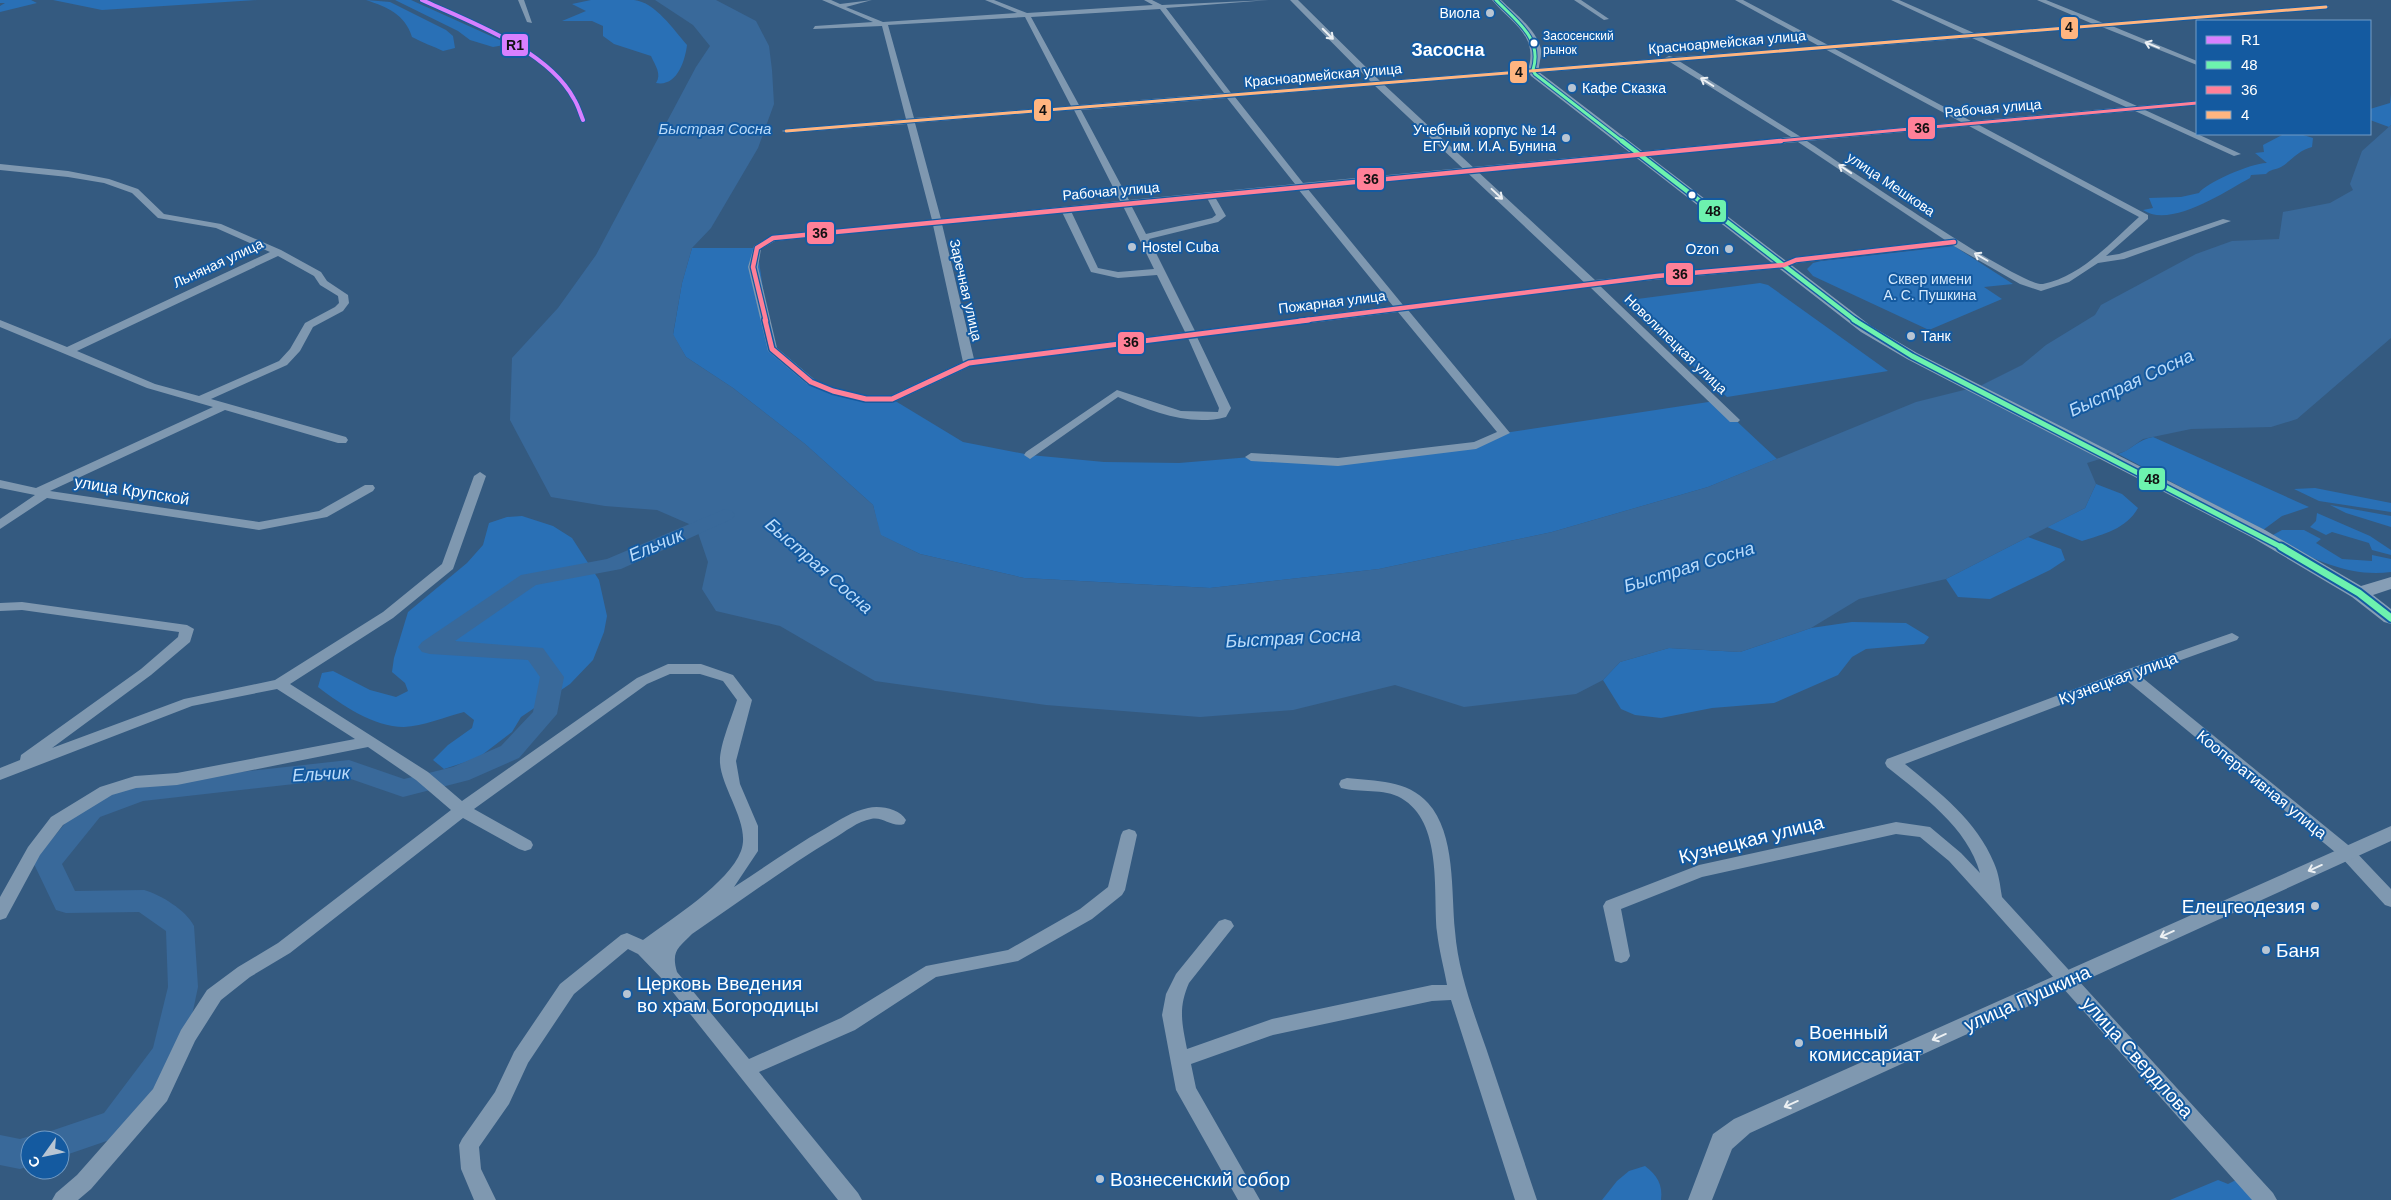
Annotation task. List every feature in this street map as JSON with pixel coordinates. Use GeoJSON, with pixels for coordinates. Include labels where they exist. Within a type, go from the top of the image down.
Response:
{"type":"FeatureCollection","features":[{"type":"Feature","properties":{"kind":"main road"},"geometry":{"type":"LineString","coordinates":[[1496,0],[1532,37],[1537,63],[1533,70],[1541,79],[1642,154],[1859,324],[1912,356],[2251,530],[2318,567],[2359,593],[2391,618]]}},
{"type":"Feature","properties":{"kind":"main road"},"geometry":{"type":"LineString","coordinates":[[2359,593],[2391,583]]}},
{"type":"Feature","properties":{"kind":"street"},"geometry":{"type":"LineString","coordinates":[[520,0],[530,22]]}},
{"type":"Feature","properties":{"kind":"street"},"geometry":{"type":"LineString","coordinates":[[825,0],[886,26]]}},
{"type":"Feature","properties":{"kind":"street"},"geometry":{"type":"LineString","coordinates":[[840,6],[869,0]]}},
{"type":"Feature","properties":{"kind":"street"},"geometry":{"type":"LineString","coordinates":[[988,0],[1027,15],[1127,204],[1158,272],[1192,335],[1225,408],[1222,415],[1186,416],[1158,410],[1117,393],[1030,455]]}},
{"type":"Feature","properties":{"kind":"street"},"geometry":{"type":"LineString","coordinates":[[1147,0],[1162,7],[1227,95],[1399,308],[1504,433],[1476,445],[1338,462],[1251,457]]}},
{"type":"Feature","properties":{"kind":"street"},"geometry":{"type":"LineString","coordinates":[[815,28],[886,26],[1266,0]]}},
{"type":"Feature","properties":{"kind":"street","name":"Новолипецкая улица"},"geometry":{"type":"LineString","coordinates":[[1294,0],[1377,83],[1734,420]]}},
{"type":"Feature","properties":{"kind":"street"},"geometry":{"type":"LineString","coordinates":[[1577,0],[1606,19]]}},
{"type":"Feature","properties":{"kind":"street"},"geometry":{"type":"LineString","coordinates":[[1738,0],[2145,217],[2094,262]]}},
{"type":"Feature","properties":{"kind":"street"},"geometry":{"type":"LineString","coordinates":[[1894,0],[2237,154]]}},
{"type":"Feature","properties":{"kind":"street"},"geometry":{"type":"LineString","coordinates":[[2040,0],[2196,63]]}},
{"type":"Feature","properties":{"kind":"street","name":"Красноармейская улица"},"geometry":{"type":"LineString","coordinates":[[786,131],[1670,58],[2326,7]]}},
{"type":"Feature","properties":{"kind":"street","name":"Заречная улица"},"geometry":{"type":"LineString","coordinates":[[886,26],[937,222],[969,363]]}},
{"type":"Feature","properties":{"kind":"street","name":"улица Мешкова"},"geometry":{"type":"LineString","coordinates":[[1670,58],[1799,139],[1954,242],[2023,282],[2042,288],[2066,280],[2094,262]]}},
{"type":"Feature","properties":{"kind":"street","name":"Рабочая улица"},"geometry":{"type":"LineString","coordinates":[[892,399],[866,399],[833,391],[811,382],[772,349],[753,267],[757,248],[773,238],[1303,188],[1470,169],[2196,104]]}},
{"type":"Feature","properties":{"kind":"street","name":"Льняная улица"},"geometry":{"type":"LineString","coordinates":[[0,167],[68,174],[106,181],[134,191],[161,216],[218,226],[278,252]]}},
{"type":"Feature","properties":{"kind":"street"},"geometry":{"type":"LineString","coordinates":[[1142,237],[1172,232],[1215,220],[1221,216],[1210,196]]}},
{"type":"Feature","properties":{"kind":"street"},"geometry":{"type":"LineString","coordinates":[[1066,210],[1094,270],[1103,274],[1119,275],[1158,272]]}},
{"type":"Feature","properties":{"kind":"street"},"geometry":{"type":"LineString","coordinates":[[2094,262],[2120,257],[2226,221]]}},
{"type":"Feature","properties":{"kind":"street"},"geometry":{"type":"LineString","coordinates":[[1784,265],[1796,260],[1954,242]]}},
{"type":"Feature","properties":{"kind":"street"},"geometry":{"type":"LineString","coordinates":[[200,400],[282,363],[295,351],[309,326],[339,309],[344,303],[343,294],[324,283],[318,274],[278,252]]}},
{"type":"Feature","properties":{"kind":"street","name":"Льняная улица"},"geometry":{"type":"LineString","coordinates":[[66,352],[278,252]]}},
{"type":"Feature","properties":{"kind":"street","name":"Пожарная улица"},"geometry":{"type":"LineString","coordinates":[[892,399],[969,363],[1592,284],[1784,265]]}},
{"type":"Feature","properties":{"kind":"street"},"geometry":{"type":"LineString","coordinates":[[0,323],[151,386],[342,440]]}},
{"type":"Feature","properties":{"kind":"street"},"geometry":{"type":"LineString","coordinates":[[0,525],[41,493],[223,407]]}},
{"type":"Feature","properties":{"kind":"street"},"geometry":{"type":"LineString","coordinates":[[7,771],[189,702],[279,684],[388,615],[448,566],[480,476]]}},
{"type":"Feature","properties":{"kind":"street","name":"улица Крупской"},"geometry":{"type":"LineString","coordinates":[[0,484],[41,493],[259,526],[323,514],[369,488]]}},
{"type":"Feature","properties":{"kind":"street"},"geometry":{"type":"LineString","coordinates":[[0,607],[22,606],[187,629],[185,639],[146,672],[7,771]]}},
{"type":"Feature","properties":{"kind":"street","name":"Кузнецкая улица"},"geometry":{"type":"LineString","coordinates":[[1994,899],[1984,859],[1973,839],[1929,791],[1893,763],[2128,674],[2232,638]]}},
{"type":"Feature","properties":{"kind":"street"},"geometry":{"type":"LineString","coordinates":[[63,1200],[84,1182],[160,1095],[188,1036],[214,995],[244,972],[284,948],[462,810],[642,681],[668,669],[701,669],[728,678],[745,700],[735,730],[728,761],[732,784],[750,826],[750,851],[730,882],[644,949]]}},
{"type":"Feature","properties":{"kind":"street","name":"Кооперативная улица"},"geometry":{"type":"LineString","coordinates":[[2128,674],[2346,853],[2391,900]]}},
{"type":"Feature","properties":{"kind":"street"},"geometry":{"type":"LineString","coordinates":[[279,684],[422,776],[462,810],[524,845]]}},
{"type":"Feature","properties":{"kind":"street"},"geometry":{"type":"LineString","coordinates":[[0,913],[34,851],[56,822],[106,792],[135,782],[177,779],[370,741]]}},
{"type":"Feature","properties":{"kind":"street"},"geometry":{"type":"LineString","coordinates":[[1347,784],[1392,788],[1407,794],[1423,807],[1436,831],[1443,872],[1446,933],[1458,992],[1526,1200]]}},
{"type":"Feature","properties":{"kind":"street"},"geometry":{"type":"LineString","coordinates":[[670,976],[664,958],[669,946],[686,929],[714,908],[803,849],[852,820],[869,813],[883,814],[898,820]]}},
{"type":"Feature","properties":{"kind":"street","name":"Кузнецкая улица"},"geometry":{"type":"LineString","coordinates":[[1621,956],[1612,906],[1699,870],[1748,862],[1792,849],[1896,828],[1924,831]]}},
{"type":"Feature","properties":{"kind":"street","name":"улица Свердлова"},"geometry":{"type":"LineString","coordinates":[[1924,831],[1955,858],[1994,899],[2266,1200]]}},
{"type":"Feature","properties":{"kind":"street","name":"улица Пушкина"},"geometry":{"type":"LineString","coordinates":[[1700,1200],[1722,1142],[1742,1126],[2391,833]]}},
{"type":"Feature","properties":{"kind":"street"},"geometry":{"type":"LineString","coordinates":[[746,1069],[848,1024],[932,971],[1012,956],[1055,933],[1116,890],[1129,835]]}},
{"type":"Feature","properties":{"kind":"street"},"geometry":{"type":"LineString","coordinates":[[1225,926],[1194,962],[1175,994],[1171,1015],[1186,1090],[1249,1200]]}},
{"type":"Feature","properties":{"kind":"street"},"geometry":{"type":"LineString","coordinates":[[485,1200],[471,1169],[469,1145],[502,1098],[521,1058],[567,989],[627,940],[644,949],[670,976],[851,1200]]}},
{"type":"Feature","properties":{"kind":"street"},"geometry":{"type":"LineString","coordinates":[[1179,1060],[1272,1027],[1432,993],[1458,992]]}},
{"type":"Feature","properties":{"kind":"street"},"geometry":{"type":"LineString","coordinates":[[1709,1200],[1710,1174]]}},
{"type":"Feature","properties":{"kind":"green space"},"geometry":{"type":"Polygon","coordinates":[[[0,0],[31,0],[37,3],[0,12],[0,6],[5,3],[0,3],[0,0]]]}},
{"type":"Feature","properties":{"kind":"green space"},"geometry":{"type":"Polygon","coordinates":[[[53,0],[257,0],[102,10],[53,0]]]}},
{"type":"Feature","properties":{"kind":"green space"},"geometry":{"type":"Polygon","coordinates":[[[366,0],[390,2],[446,30],[453,36],[455,48],[443,51],[412,37],[405,22],[394,12],[366,0]]]}},
{"type":"Feature","properties":{"kind":"green space"},"geometry":{"type":"Polygon","coordinates":[[[395,0],[411,0],[502,41],[504,45],[493,47],[470,40],[458,31],[395,0]]]}},
{"type":"Feature","properties":{"kind":"green space"},"geometry":{"type":"Polygon","coordinates":[[[591,0],[634,0],[642,2],[657,11],[687,45],[682,65],[675,77],[663,83],[656,83],[658,73],[651,56],[614,44],[603,36],[603,26],[592,21],[562,21],[586,11],[572,4],[591,0]]]}},
{"type":"Feature","properties":{"kind":"green space"},"geometry":{"type":"Polygon","coordinates":[[[2391,94],[2391,125],[2389,127],[2371,120],[2371,109],[2390,103],[2391,94]]]}},
{"type":"Feature","properties":{"kind":"green space"},"geometry":{"type":"Polygon","coordinates":[[[2282,135],[2303,135],[2313,138],[2312,147],[2299,153],[2281,167],[2271,170],[2266,174],[2251,175],[2250,178],[2198,206],[2168,215],[2154,215],[2143,210],[2153,208],[2149,198],[2181,197],[2199,193],[2210,184],[2230,174],[2267,163],[2255,153],[2264,152],[2263,145],[2282,135]]]}},
{"type":"Feature","properties":{"kind":"green space","name":"Сквер имени А. С. Пушкина"},"geometry":{"type":"Polygon","coordinates":[[[1954,246],[2013,284],[1984,287],[2002,299],[1929,330],[1813,276],[1807,269],[1813,263],[1821,261],[1954,246]]]}},
{"type":"Feature","properties":{"kind":"green space"},"geometry":{"type":"Polygon","coordinates":[[[692,248],[757,248],[772,349],[811,382],[866,399],[892,399],[963,442],[1030,455],[1104,462],[1179,463],[1251,457],[1338,462],[1476,445],[1504,433],[1715,401],[1777,459],[1708,487],[1552,532],[1379,569],[1210,588],[1024,578],[920,554],[880,535],[873,505],[805,444],[733,388],[686,357],[673,335],[682,283],[692,248]]]}},
{"type":"Feature","properties":{"kind":"green space"},"geometry":{"type":"Polygon","coordinates":[[[1760,283],[1768,285],[1888,371],[1727,397],[1622,301],[1760,283]]]}},
{"type":"Feature","properties":{"kind":"green space"},"geometry":{"type":"Polygon","coordinates":[[[2153,437],[2309,507],[2282,516],[2263,530],[2118,454],[2143,440],[2153,437]]]}},
{"type":"Feature","properties":{"kind":"green space"},"geometry":{"type":"Polygon","coordinates":[[[2096,484],[2122,494],[2138,508],[2121,526],[2082,541],[2047,527],[2085,508],[2096,484]]]}},
{"type":"Feature","properties":{"kind":"green space"},"geometry":{"type":"Polygon","coordinates":[[[2315,488],[2391,503],[2391,512],[2319,501],[2294,489],[2315,488]]]}},
{"type":"Feature","properties":{"kind":"green space"},"geometry":{"type":"Polygon","coordinates":[[[2330,505],[2391,516],[2391,527],[2346,513],[2330,505]]]}},
{"type":"Feature","properties":{"kind":"green space"},"geometry":{"type":"Polygon","coordinates":[[[2317,513],[2370,536],[2391,550],[2391,555],[2372,550],[2369,543],[2332,532],[2326,535],[2310,527],[2316,521],[2317,513]]]}},
{"type":"Feature","properties":{"kind":"green space"},"geometry":{"type":"Polygon","coordinates":[[[522,516],[553,526],[572,538],[599,580],[607,616],[604,632],[593,660],[570,684],[521,717],[512,732],[478,758],[444,769],[433,760],[448,745],[472,728],[474,720],[464,712],[419,725],[392,726],[358,714],[318,687],[322,673],[333,671],[370,690],[396,697],[408,691],[405,683],[392,672],[394,658],[408,612],[467,563],[483,545],[489,523],[507,517],[522,516]]]}},
{"type":"Feature","properties":{"kind":"green space"},"geometry":{"type":"Polygon","coordinates":[[[2282,530],[2304,530],[2321,539],[2316,543],[2342,559],[2372,561],[2372,555],[2391,559],[2391,572],[2359,572],[2328,564],[2271,536],[2282,530]]]}},
{"type":"Feature","properties":{"kind":"green space"},"geometry":{"type":"Polygon","coordinates":[[[2028,537],[2061,549],[2065,560],[2050,570],[1990,599],[1958,597],[1946,579],[2028,537]]]}},
{"type":"Feature","properties":{"kind":"green space"},"geometry":{"type":"Polygon","coordinates":[[[1852,622],[1906,623],[1929,637],[1924,644],[1866,649],[1852,657],[1838,675],[1774,703],[1712,708],[1661,718],[1635,715],[1621,709],[1603,680],[1620,662],[1669,648],[1740,652],[1811,628],[1852,622]]]}},
{"type":"Feature","properties":{"kind":"green space"},"geometry":{"type":"Polygon","coordinates":[[[1645,1166],[1658,1181],[1661,1190],[1661,1200],[1602,1200],[1617,1181],[1629,1171],[1645,1166]]]}},
{"type":"Feature","properties":{"kind":"green space"},"geometry":{"type":"Polygon","coordinates":[[[2218,1180],[2228,1184],[2236,1180],[2253,1200],[2170,1200],[2218,1180]]]}},
{"type":"Feature","properties":{"kind":"water","name":"Быстрая Сосна"},"geometry":{"type":"Polygon","coordinates":[[[655,0],[716,0],[756,21],[769,46],[772,70],[774,104],[758,148],[711,228],[692,248],[682,283],[673,334],[686,357],[733,388],[805,444],[873,505],[881,535],[920,554],[1024,578],[1210,588],[1379,569],[1552,532],[1708,487],[1916,402],[1980,386],[2022,365],[2046,345],[2095,315],[2101,305],[2196,254],[2232,241],[2279,239],[2283,212],[2330,203],[2353,190],[2350,184],[2362,151],[2391,125],[2391,338],[2297,419],[2271,427],[2191,429],[2143,439],[2126,451],[2087,463],[2096,484],[2085,508],[1946,579],[1859,599],[1811,628],[1740,652],[1669,648],[1620,662],[1603,680],[1576,694],[1464,707],[1395,685],[1293,710],[1200,717],[1046,705],[875,681],[780,626],[716,611],[702,589],[708,562],[696,527],[657,510],[605,506],[551,497],[510,420],[512,358],[558,308],[596,255],[696,67],[710,46],[693,25],[655,0]]]}},
{"type":"Feature","properties":{"kind":"waterway","name":"Ельчик"},"geometry":{"type":"LineString","coordinates":[[70,1139],[115,1124],[168,1053],[183,987],[180,926],[144,901],[66,902],[47,862],[91,810],[140,792],[349,769],[403,788],[460,774],[510,752],[545,714],[552,677],[535,653],[430,647],[529,580],[613,564],[725,515]]}},
{"type":"Feature","properties":{"kind":"waterway","name":"Ельчик"},"geometry":{"type":"LineString","coordinates":[[0,1150],[20,1154]]}},
{"type":"Feature","properties":{"kind":"transit line","name":"R1"},"geometry":{"type":"LineString","coordinates":[[422,0],[492,33],[539,61],[559,79],[574,98],[583,120]]}},
{"type":"Feature","properties":{"kind":"transit line","name":"48"},"geometry":{"type":"LineString","coordinates":[[1496,0],[1519,23],[1532,40],[1536,49],[1533,70],[1535,74],[1866,329],[1912,356],[2259,534],[2359,593],[2391,618]]}},
{"type":"Feature","properties":{"kind":"transit line","name":"4"},"geometry":{"type":"LineString","coordinates":[[786,131],[2326,7]]}},
{"type":"Feature","properties":{"kind":"transit line","name":"36"},"geometry":{"type":"LineString","coordinates":[[1954,242],[1796,260],[1784,265],[1657,276],[969,363],[892,399],[866,399],[833,391],[811,382],[772,349],[753,267],[757,248],[773,238],[1471,169],[2196,103]]}},
{"type":"Feature","properties":{"kind":"place","name":"Виола"},"geometry":{"type":"Point","coordinates":[1490,13]}},
{"type":"Feature","properties":{"kind":"place","name":"Засосенский рынок"},"geometry":{"type":"Point","coordinates":[1534,43]}},
{"type":"Feature","properties":{"kind":"place","name":"Кафе Сказка"},"geometry":{"type":"Point","coordinates":[1572,88]}},
{"type":"Feature","properties":{"kind":"place","name":"Учебный корпус № 14 ЕГУ им. И.А. Бунина"},"geometry":{"type":"Point","coordinates":[1566,138]}},
{"type":"Feature","properties":{"kind":"place","name":"Hostel Cuba"},"geometry":{"type":"Point","coordinates":[1132,247]}},
{"type":"Feature","properties":{"kind":"place","name":"Ozon"},"geometry":{"type":"Point","coordinates":[1729,249]}},
{"type":"Feature","properties":{"kind":"place","name":"Танк"},"geometry":{"type":"Point","coordinates":[1911,336]}},
{"type":"Feature","properties":{"kind":"place","name":"Елецгеодезия"},"geometry":{"type":"Point","coordinates":[2315,906]}},
{"type":"Feature","properties":{"kind":"place","name":"Баня"},"geometry":{"type":"Point","coordinates":[2266,950]}},
{"type":"Feature","properties":{"kind":"place","name":"Церковь Введения во храм Богородицы"},"geometry":{"type":"Point","coordinates":[627,994]}},
{"type":"Feature","properties":{"kind":"place","name":"Военный комиссариат"},"geometry":{"type":"Point","coordinates":[1799,1043]}},
{"type":"Feature","properties":{"kind":"place","name":"Вознесенский собор"},"geometry":{"type":"Point","coordinates":[1100,1179]}},
{"type":"Feature","properties":{"kind":"district","name":"Засосна"},"geometry":{"type":"Point","coordinates":[1448,50]}}]}
